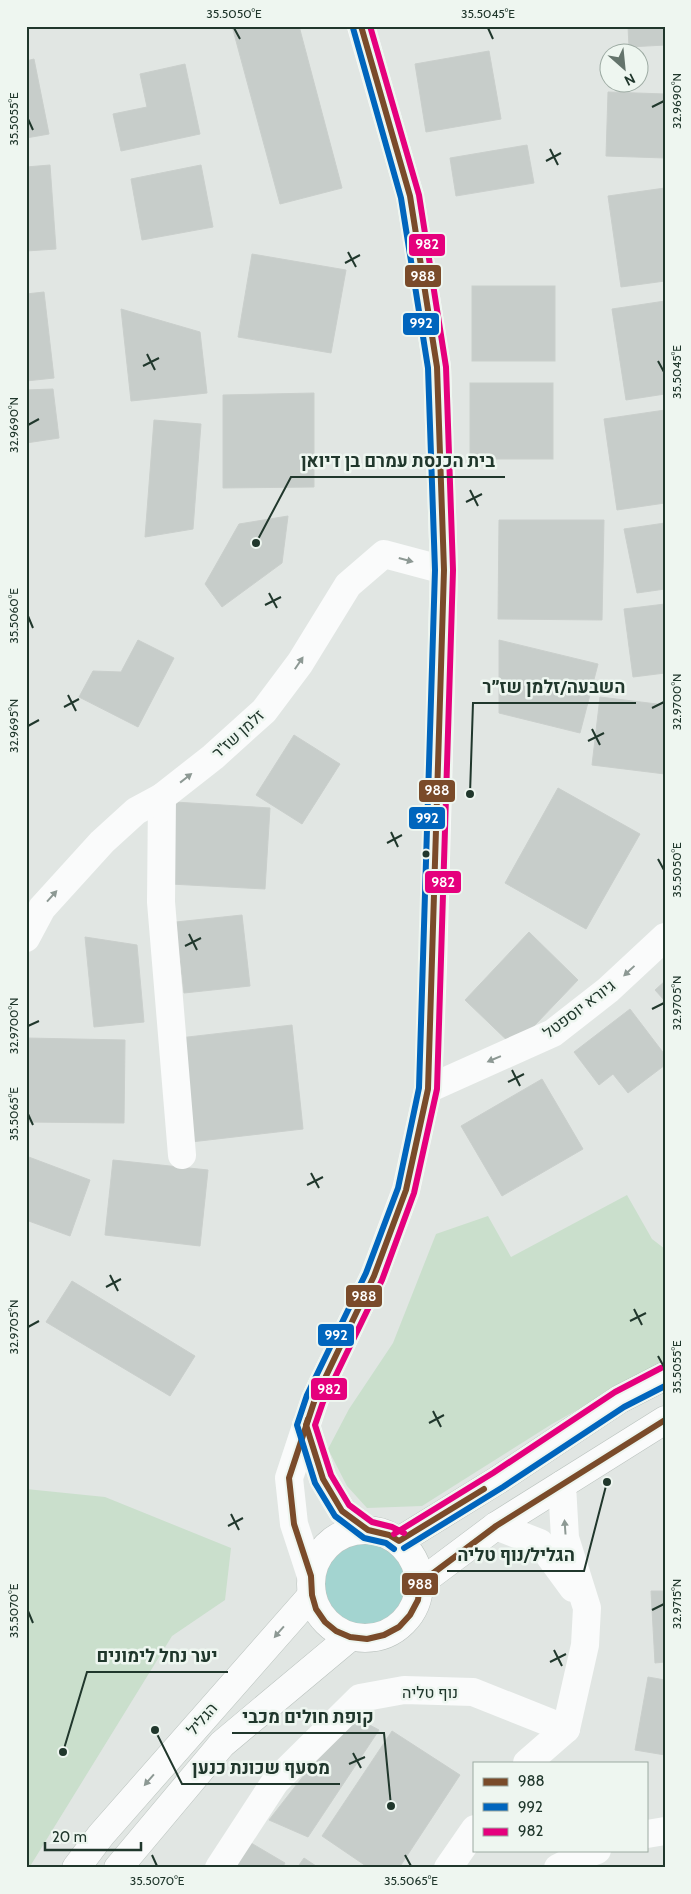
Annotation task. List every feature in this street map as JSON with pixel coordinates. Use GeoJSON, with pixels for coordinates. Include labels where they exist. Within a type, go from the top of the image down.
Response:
{"type":"FeatureCollection","features":[{"type":"Feature","properties":{"kind":"street"},"geometry":{"type":"LineString","coordinates":[[312,1586],[316,1561],[325,1548],[337,1538],[352,1532],[368,1530],[389,1535],[399,1541],[410,1553],[417,1567],[420,1583],[418,1600],[410,1615],[399,1627],[384,1636],[367,1639],[350,1637],[336,1631],[325,1622],[316,1609],[312,1586],[294,1524],[289,1478],[315,1399],[374,1276],[406,1190],[428,1088],[444,570],[437,367],[410,196],[361,26]]}},
{"type":"Feature","properties":{"kind":"street","name":"זלמן שז\"ר"},"geometry":{"type":"LineString","coordinates":[[26,938],[42,908],[102,842],[136,811],[162,797],[213,758],[264,711],[300,663],[348,585],[384,554],[444,570]]}},
{"type":"Feature","properties":{"kind":"street"},"geometry":{"type":"LineString","coordinates":[[162,797],[161,902],[182,1155]]}},
{"type":"Feature","properties":{"kind":"street","name":"גיורא יוספטל"},"geometry":{"type":"LineString","coordinates":[[428,1088],[552,1033],[608,990],[665,937]]}},
{"type":"Feature","properties":{"kind":"street"},"geometry":{"type":"LineString","coordinates":[[399,1541],[506,1476],[620,1399],[665,1376]]}},
{"type":"Feature","properties":{"kind":"street"},"geometry":{"type":"LineString","coordinates":[[420,1583],[496,1526],[665,1420]]}},
{"type":"Feature","properties":{"kind":"street"},"geometry":{"type":"LineString","coordinates":[[306,1425],[323,1479],[342,1511],[368,1530]]}},
{"type":"Feature","properties":{"kind":"street"},"geometry":{"type":"LineString","coordinates":[[527,1762],[566,1729],[585,1645],[587,1608],[565,1538],[562,1485]]}},
{"type":"Feature","properties":{"kind":"street"},"geometry":{"type":"LineString","coordinates":[[496,1526],[540,1543],[587,1608]]}},
{"type":"Feature","properties":{"kind":"street","name":"הגליל"},"geometry":{"type":"LineString","coordinates":[[76,1868],[101,1835],[312,1586]]}},
{"type":"Feature","properties":{"kind":"street","name":"הגליל"},"geometry":{"type":"LineString","coordinates":[[118,1868],[222,1744],[350,1637]]}},
{"type":"Feature","properties":{"kind":"street","name":"נוף טליה"},"geometry":{"type":"LineString","coordinates":[[219,1868],[275,1782],[360,1698],[404,1690],[473,1692],[566,1729]]}},
{"type":"Feature","properties":{"kind":"street"},"geometry":{"type":"LineString","coordinates":[[448,1868],[473,1831]]}},
{"type":"Feature","properties":{"kind":"street"},"geometry":{"type":"LineString","coordinates":[[648,1834],[665,1831]]}},
{"type":"Feature","properties":{"kind":"street"},"geometry":{"type":"LineString","coordinates":[[558,1868],[592,1852]]}},
{"type":"Feature","properties":{"kind":"green space"},"geometry":{"type":"Polygon","coordinates":[[[627,1195],[652,1239],[665,1249],[665,1361],[552,1424],[422,1506],[367,1508],[347,1486],[328,1449],[349,1409],[393,1343],[436,1234],[488,1216],[511,1257],[627,1195]]]}},
{"type":"Feature","properties":{"kind":"green space"},"geometry":{"type":"Polygon","coordinates":[[[26,1489],[105,1497],[231,1548],[225,1600],[172,1636],[29,1868],[26,1868],[26,1489]]]}},
{"type":"Feature","properties":{"kind":"water"},"geometry":{"type":"Polygon","coordinates":[[[363,1541],[380,1544],[388,1548],[400,1560],[404,1568],[407,1585],[404,1602],[400,1610],[388,1622],[380,1626],[363,1629],[346,1626],[338,1622],[326,1610],[322,1602],[319,1585],[322,1568],[326,1560],[338,1548],[346,1544],[363,1541]]]}},
{"type":"Feature","properties":{"kind":"building"},"geometry":{"type":"Polygon","coordinates":[[[232,26],[299,26],[342,188],[280,204],[232,26]]]}},
{"type":"Feature","properties":{"kind":"building"},"geometry":{"type":"Polygon","coordinates":[[[628,26],[665,26],[665,45],[648,46],[648,42],[629,42],[628,26]]]}},
{"type":"Feature","properties":{"kind":"building"},"geometry":{"type":"Polygon","coordinates":[[[489,51],[501,119],[426,132],[415,64],[489,51]]]}},
{"type":"Feature","properties":{"kind":"building"},"geometry":{"type":"Polygon","coordinates":[[[34,59],[49,134],[26,138],[26,61],[34,59]]]}},
{"type":"Feature","properties":{"kind":"building"},"geometry":{"type":"Polygon","coordinates":[[[185,64],[200,134],[121,151],[113,114],[147,107],[140,74],[185,64]]]}},
{"type":"Feature","properties":{"kind":"building"},"geometry":{"type":"Polygon","coordinates":[[[608,92],[665,94],[665,158],[606,156],[608,92]]]}},
{"type":"Feature","properties":{"kind":"building"},"geometry":{"type":"Polygon","coordinates":[[[527,145],[534,183],[456,196],[450,158],[527,145]]]}},
{"type":"Feature","properties":{"kind":"building"},"geometry":{"type":"Polygon","coordinates":[[[50,165],[56,249],[26,251],[26,167],[50,165]]]}},
{"type":"Feature","properties":{"kind":"building"},"geometry":{"type":"Polygon","coordinates":[[[201,165],[213,227],[142,240],[131,179],[201,165]]]}},
{"type":"Feature","properties":{"kind":"building"},"geometry":{"type":"Polygon","coordinates":[[[665,188],[665,281],[621,287],[608,196],[665,188]]]}},
{"type":"Feature","properties":{"kind":"building"},"geometry":{"type":"Polygon","coordinates":[[[252,254],[346,270],[331,353],[238,337],[252,254]]]}},
{"type":"Feature","properties":{"kind":"building"},"geometry":{"type":"Polygon","coordinates":[[[472,286],[555,286],[555,361],[472,361],[472,286]]]}},
{"type":"Feature","properties":{"kind":"building"},"geometry":{"type":"Polygon","coordinates":[[[44,292],[54,378],[26,381],[26,294],[44,292]]]}},
{"type":"Feature","properties":{"kind":"building"},"geometry":{"type":"Polygon","coordinates":[[[665,301],[665,394],[626,400],[612,309],[665,301]]]}},
{"type":"Feature","properties":{"kind":"building"},"geometry":{"type":"Polygon","coordinates":[[[121,309],[200,332],[207,393],[131,401],[121,309]]]}},
{"type":"Feature","properties":{"kind":"building"},"geometry":{"type":"Polygon","coordinates":[[[470,383],[553,383],[553,459],[470,459],[470,383]]]}},
{"type":"Feature","properties":{"kind":"building"},"geometry":{"type":"Polygon","coordinates":[[[53,389],[59,438],[26,443],[26,390],[53,389]]]}},
{"type":"Feature","properties":{"kind":"building"},"geometry":{"type":"Polygon","coordinates":[[[314,393],[314,487],[223,488],[223,395],[314,393]]]}},
{"type":"Feature","properties":{"kind":"building"},"geometry":{"type":"Polygon","coordinates":[[[665,410],[665,503],[617,510],[604,419],[665,410]]]}},
{"type":"Feature","properties":{"kind":"building"},"geometry":{"type":"Polygon","coordinates":[[[154,420],[201,424],[193,529],[145,537],[154,420]]]}},
{"type":"Feature","properties":{"kind":"building"},"geometry":{"type":"Polygon","coordinates":[[[288,516],[282,563],[222,607],[205,584],[239,524],[288,516]]]}},
{"type":"Feature","properties":{"kind":"building"},"geometry":{"type":"Polygon","coordinates":[[[499,520],[604,520],[602,620],[498,619],[499,520]]]}},
{"type":"Feature","properties":{"kind":"building"},"geometry":{"type":"Polygon","coordinates":[[[665,523],[665,589],[637,593],[624,529],[665,523]]]}},
{"type":"Feature","properties":{"kind":"building"},"geometry":{"type":"Polygon","coordinates":[[[665,604],[665,673],[633,677],[624,609],[665,604]]]}},
{"type":"Feature","properties":{"kind":"building"},"geometry":{"type":"Polygon","coordinates":[[[138,640],[174,658],[138,727],[79,697],[93,671],[121,672],[138,640]]]}},
{"type":"Feature","properties":{"kind":"building"},"geometry":{"type":"Polygon","coordinates":[[[499,640],[598,664],[580,733],[499,713],[499,640]]]}},
{"type":"Feature","properties":{"kind":"building"},"geometry":{"type":"Polygon","coordinates":[[[600,697],[665,705],[665,774],[592,765],[600,697]]]}},
{"type":"Feature","properties":{"kind":"building"},"geometry":{"type":"Polygon","coordinates":[[[294,735],[340,764],[302,824],[256,795],[294,735]]]}},
{"type":"Feature","properties":{"kind":"building"},"geometry":{"type":"Polygon","coordinates":[[[558,788],[640,834],[586,929],[505,883],[558,788]]]}},
{"type":"Feature","properties":{"kind":"building"},"geometry":{"type":"Polygon","coordinates":[[[175,802],[270,808],[265,889],[170,884],[175,802]]]}},
{"type":"Feature","properties":{"kind":"building"},"geometry":{"type":"Polygon","coordinates":[[[242,915],[250,986],[184,993],[176,922],[242,915]]]}},
{"type":"Feature","properties":{"kind":"building"},"geometry":{"type":"Polygon","coordinates":[[[529,932],[578,980],[514,1047],[465,1000],[529,932]]]}},
{"type":"Feature","properties":{"kind":"building"},"geometry":{"type":"Polygon","coordinates":[[[85,937],[137,945],[144,1022],[94,1027],[85,937]]]}},
{"type":"Feature","properties":{"kind":"building"},"geometry":{"type":"Polygon","coordinates":[[[665,981],[665,1001],[655,990],[665,981]]]}},
{"type":"Feature","properties":{"kind":"building"},"geometry":{"type":"Polygon","coordinates":[[[630,1009],[665,1055],[665,1065],[628,1093],[613,1074],[599,1085],[574,1052],[630,1009]]]}},
{"type":"Feature","properties":{"kind":"building"},"geometry":{"type":"Polygon","coordinates":[[[292,1025],[303,1129],[191,1142],[179,1038],[292,1025]]]}},
{"type":"Feature","properties":{"kind":"building"},"geometry":{"type":"Polygon","coordinates":[[[26,1038],[125,1040],[124,1123],[26,1122],[26,1038]]]}},
{"type":"Feature","properties":{"kind":"building"},"geometry":{"type":"Polygon","coordinates":[[[542,1079],[583,1149],[502,1196],[461,1126],[542,1079]]]}},
{"type":"Feature","properties":{"kind":"building"},"geometry":{"type":"Polygon","coordinates":[[[26,1156],[90,1180],[70,1236],[26,1220],[26,1156]]]}},
{"type":"Feature","properties":{"kind":"building"},"geometry":{"type":"Polygon","coordinates":[[[113,1160],[208,1170],[200,1246],[105,1235],[113,1160]]]}},
{"type":"Feature","properties":{"kind":"building"},"geometry":{"type":"Polygon","coordinates":[[[72,1281],[195,1356],[170,1396],[46,1322],[72,1281]]]}},
{"type":"Feature","properties":{"kind":"building"},"geometry":{"type":"Polygon","coordinates":[[[651,1591],[665,1591],[665,1662],[655,1663],[651,1591]]]}},
{"type":"Feature","properties":{"kind":"building"},"geometry":{"type":"Polygon","coordinates":[[[648,1677],[665,1680],[665,1755],[635,1750],[648,1677]]]}},
{"type":"Feature","properties":{"kind":"building"},"geometry":{"type":"Polygon","coordinates":[[[351,1715],[379,1730],[308,1837],[269,1820],[351,1715]]]}},
{"type":"Feature","properties":{"kind":"building"},"geometry":{"type":"Polygon","coordinates":[[[392,1731],[460,1775],[399,1868],[369,1868],[322,1836],[392,1731]]]}},
{"type":"Feature","properties":{"kind":"building"},"geometry":{"type":"Polygon","coordinates":[[[246,1840],[285,1863],[282,1868],[227,1868],[246,1840]]]}},
{"type":"Feature","properties":{"kind":"building"},"geometry":{"type":"Polygon","coordinates":[[[304,1858],[319,1868],[297,1868],[304,1858]]]}},
{"type":"Feature","properties":{"kind":"transit line","name":"988"},"geometry":{"type":"LineString","coordinates":[[361,26],[410,196],[437,367],[444,570],[428,1089],[406,1190],[374,1276],[315,1399],[289,1478],[294,1524],[311,1576],[312,1595],[316,1609],[325,1622],[336,1631],[350,1637],[367,1639],[384,1635],[399,1627],[410,1615],[418,1600],[420,1583],[496,1526],[665,1420]]}},
{"type":"Feature","properties":{"kind":"transit line","name":"982"},"geometry":{"type":"LineString","coordinates":[[370,26],[419,195],[446,367],[453,570],[437,1089],[414,1193],[382,1280],[323,1402],[315,1425],[331,1475],[349,1505],[372,1522],[392,1527],[404,1533]]}},
{"type":"Feature","properties":{"kind":"transit line","name":"992"},"geometry":{"type":"LineString","coordinates":[[353,28],[401,198],[428,368],[435,570],[419,1088],[398,1188],[366,1273],[307,1395],[297,1425],[315,1483],[335,1516],[364,1538],[386,1543],[394,1549]]}},
{"type":"Feature","properties":{"kind":"transit line","name":"982"},"geometry":{"type":"LineString","coordinates":[[394,1534],[493,1473],[615,1392],[661,1368]]}},
{"type":"Feature","properties":{"kind":"transit line","name":"992"},"geometry":{"type":"LineString","coordinates":[[404,1548],[503,1487],[624,1407],[665,1386]]}},
{"type":"Feature","properties":{"kind":"transit line","name":"988"},"geometry":{"type":"LineString","coordinates":[[308,1419],[306,1425],[323,1479],[342,1511],[368,1530],[389,1535],[399,1541],[484,1489]]}},
{"type":"Feature","properties":{"kind":"place","name":"בית הכנסת עמרם בן דיואן"},"geometry":{"type":"Point","coordinates":[256,543]}},
{"type":"Feature","properties":{"kind":"place","name":"השבעה/זלמן שז״ר"},"geometry":{"type":"Point","coordinates":[470,794]}},
{"type":"Feature","properties":{"kind":"place","name":"הגליל/נוף טליה"},"geometry":{"type":"Point","coordinates":[607,1482]}},
{"type":"Feature","properties":{"kind":"place","name":"מסעף שכונת כנען"},"geometry":{"type":"Point","coordinates":[155,1730]}},
{"type":"Feature","properties":{"kind":"place","name":"יער נחל לימונים"},"geometry":{"type":"Point","coordinates":[63,1752]}},
{"type":"Feature","properties":{"kind":"place","name":"קופת חולים מכבי"},"geometry":{"type":"Point","coordinates":[391,1806]}}]}
